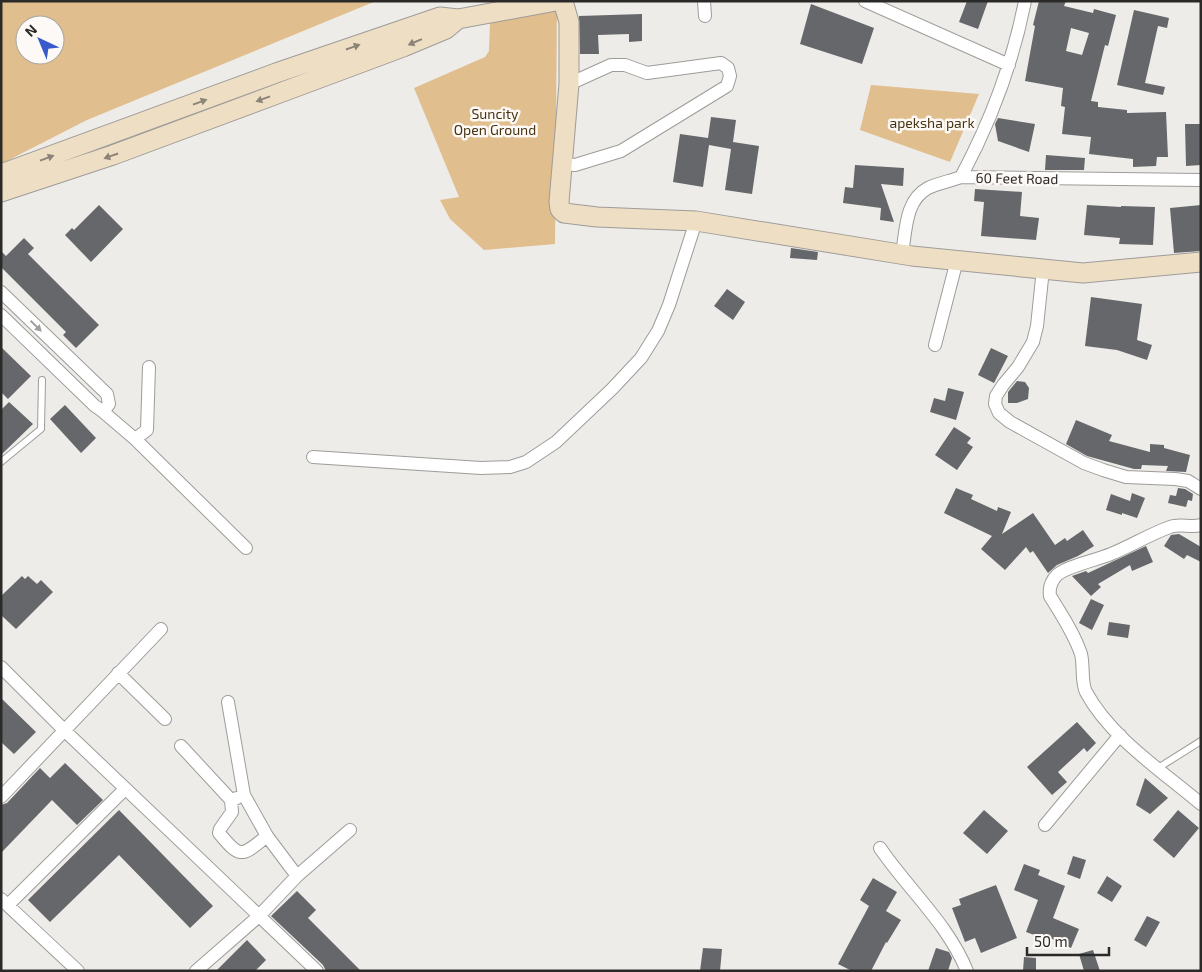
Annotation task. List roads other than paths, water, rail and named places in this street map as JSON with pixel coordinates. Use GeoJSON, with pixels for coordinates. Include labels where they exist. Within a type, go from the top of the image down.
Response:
{"type":"FeatureCollection","features":[{"type":"Feature","properties":{"kind":"street"},"geometry":{"type":"LineString","coordinates":[[1,174],[276,74],[440,17],[465,18],[556,1]]}},
{"type":"Feature","properties":{"kind":"street"},"geometry":{"type":"LineString","coordinates":[[562,1],[569,22],[568,84],[559,202],[560,209],[564,213],[597,217],[696,221],[902,254],[1083,273],[1201,262]]}},
{"type":"Feature","properties":{"kind":"street"},"geometry":{"type":"LineString","coordinates":[[569,22],[578,1]]}},
{"type":"Feature","properties":{"kind":"street"},"geometry":{"type":"LineString","coordinates":[[704,1],[704,16]]}},
{"type":"Feature","properties":{"kind":"street"},"geometry":{"type":"LineString","coordinates":[[864,1],[1009,65]]}},
{"type":"Feature","properties":{"kind":"street","name":"60 Feet Road"},"geometry":{"type":"LineString","coordinates":[[1025,1],[1009,65],[972,158],[962,177],[1201,180]]}},
{"type":"Feature","properties":{"kind":"street"},"geometry":{"type":"LineString","coordinates":[[1,192],[113,155],[403,47],[446,29],[465,18]]}},
{"type":"Feature","properties":{"kind":"street"},"geometry":{"type":"LineString","coordinates":[[562,164],[575,165],[621,151],[727,86],[730,76],[728,68],[721,63],[647,73],[625,65],[612,65],[568,84]]}},
{"type":"Feature","properties":{"kind":"street"},"geometry":{"type":"LineString","coordinates":[[902,254],[912,202],[929,188],[962,177]]}},
{"type":"Feature","properties":{"kind":"street"},"geometry":{"type":"LineString","coordinates":[[313,457],[481,468],[510,467],[526,462],[556,442],[612,389],[640,358],[658,331],[670,305],[696,221]]}},
{"type":"Feature","properties":{"kind":"street"},"geometry":{"type":"LineString","coordinates":[[935,345],[957,260]]}},
{"type":"Feature","properties":{"kind":"street"},"geometry":{"type":"LineString","coordinates":[[1043,269],[1037,326],[1033,342],[1018,367],[996,396],[995,404],[999,413],[1010,422],[1084,462],[1103,470],[1126,477],[1188,481],[1201,489]]}},
{"type":"Feature","properties":{"kind":"street"},"geometry":{"type":"LineString","coordinates":[[1,292],[107,394],[109,404],[102,410]]}},
{"type":"Feature","properties":{"kind":"street"},"geometry":{"type":"LineString","coordinates":[[1,314],[95,406],[136,439],[246,548]]}},
{"type":"Feature","properties":{"kind":"street"},"geometry":{"type":"LineString","coordinates":[[136,439],[147,430],[149,367]]}},
{"type":"Feature","properties":{"kind":"street"},"geometry":{"type":"LineString","coordinates":[[1201,525],[1194,527],[1172,526],[1112,554],[1069,569],[1057,575],[1049,590],[1050,596],[1069,628],[1081,655],[1084,690],[1104,718],[1120,736],[1201,804]]}},
{"type":"Feature","properties":{"kind":"street"},"geometry":{"type":"LineString","coordinates":[[1,797],[161,628]]}},
{"type":"Feature","properties":{"kind":"street"},"geometry":{"type":"LineString","coordinates":[[1,667],[125,789],[317,971]]}},
{"type":"Feature","properties":{"kind":"street"},"geometry":{"type":"LineString","coordinates":[[118,673],[164,719]]}},
{"type":"Feature","properties":{"kind":"street"},"geometry":{"type":"LineString","coordinates":[[228,702],[244,795],[267,836],[297,876]]}},
{"type":"Feature","properties":{"kind":"street"},"geometry":{"type":"LineString","coordinates":[[1045,825],[1120,736]]}},
{"type":"Feature","properties":{"kind":"street"},"geometry":{"type":"LineString","coordinates":[[181,746],[231,800],[232,812],[219,833],[234,850],[242,853],[249,851],[267,836]]}},
{"type":"Feature","properties":{"kind":"street"},"geometry":{"type":"LineString","coordinates":[[78,971],[5,902],[125,789]]}},
{"type":"Feature","properties":{"kind":"street"},"geometry":{"type":"LineString","coordinates":[[231,800],[244,795]]}},
{"type":"Feature","properties":{"kind":"street"},"geometry":{"type":"LineString","coordinates":[[196,971],[259,916],[297,876],[350,830]]}},
{"type":"Feature","properties":{"kind":"street"},"geometry":{"type":"LineString","coordinates":[[880,848],[897,873],[951,940],[967,971]]}},
{"type":"Feature","properties":{"kind":"lane"},"geometry":{"type":"LineString","coordinates":[[1,462],[41,429],[42,380]]}},
{"type":"Feature","properties":{"kind":"lane"},"geometry":{"type":"LineString","coordinates":[[1158,768],[1201,741]]}},
{"type":"Feature","properties":{"kind":"park label","name":"Suncity Open Ground"},"geometry":{"type":"Point","coordinates":[495,122]}},
{"type":"Feature","properties":{"kind":"park label","name":"apeksha park"},"geometry":{"type":"Point","coordinates":[932,122]}}]}
